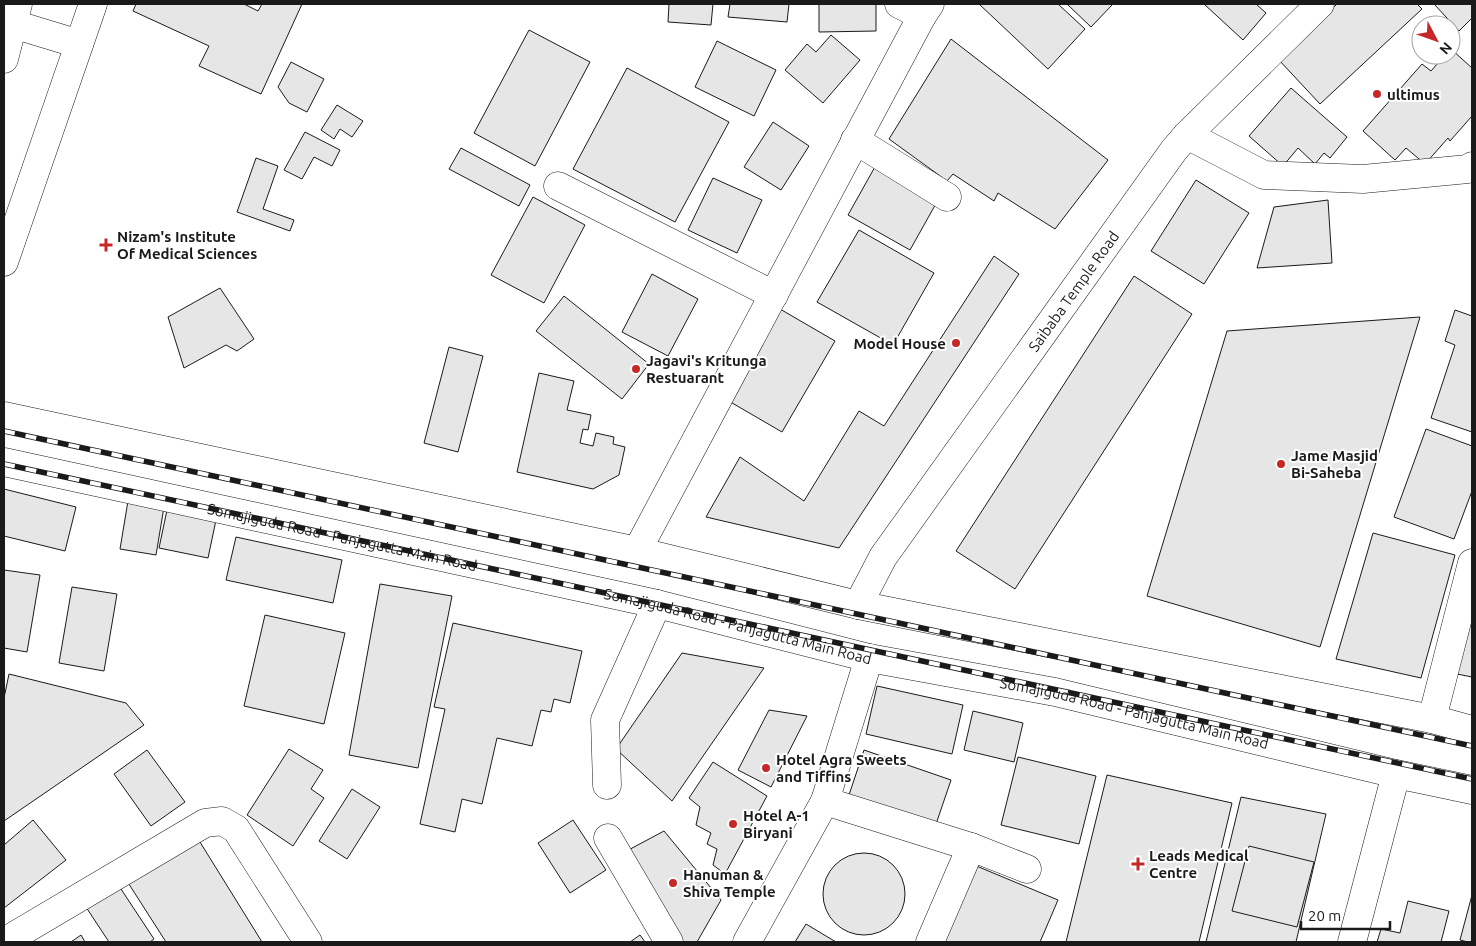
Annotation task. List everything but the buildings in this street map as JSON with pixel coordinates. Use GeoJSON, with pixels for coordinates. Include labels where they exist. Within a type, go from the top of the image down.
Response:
{"type":"FeatureCollection","features":[{"type":"Feature","properties":{"kind":"main road"},"geometry":{"type":"LineString","coordinates":[[4,262],[93,4]]}},
{"type":"Feature","properties":{"kind":"main road","name":"Saibaba Temple Road"},"geometry":{"type":"LineString","coordinates":[[858,605],[883,557],[1186,135],[1320,4]]}},
{"type":"Feature","properties":{"kind":"main road"},"geometry":{"type":"LineString","coordinates":[[637,550],[774,295],[854,140],[917,8]]}},
{"type":"Feature","properties":{"kind":"main road"},"geometry":{"type":"LineString","coordinates":[[4,59],[16,14],[79,44]]}},
{"type":"Feature","properties":{"kind":"main road"},"geometry":{"type":"LineString","coordinates":[[1186,135],[1264,175],[1364,179],[1468,169],[1472,166]]}},
{"type":"Feature","properties":{"kind":"main road"},"geometry":{"type":"LineString","coordinates":[[854,140],[947,197]]}},
{"type":"Feature","properties":{"kind":"main road"},"geometry":{"type":"LineString","coordinates":[[558,186],[774,295]]}},
{"type":"Feature","properties":{"kind":"main road"},"geometry":{"type":"LineString","coordinates":[[4,416],[637,550],[858,605],[1432,719],[1472,730]]}},
{"type":"Feature","properties":{"kind":"main road","name":"Somajiguda Road - Panjagutta Main Road"},"geometry":{"type":"LineString","coordinates":[[4,462],[657,604],[869,658],[1055,692],[1396,774],[1472,790]]}},
{"type":"Feature","properties":{"kind":"main road"},"geometry":{"type":"LineString","coordinates":[[1432,719],[1472,563]]}},
{"type":"Feature","properties":{"kind":"main road"},"geometry":{"type":"LineString","coordinates":[[607,785],[605,720],[657,604]]}},
{"type":"Feature","properties":{"kind":"main road"},"geometry":{"type":"LineString","coordinates":[[747,942],[825,801],[869,658]]}},
{"type":"Feature","properties":{"kind":"main road"},"geometry":{"type":"LineString","coordinates":[[1352,942],[1396,774]]}},
{"type":"Feature","properties":{"kind":"main road"},"geometry":{"type":"LineString","coordinates":[[825,801],[971,847],[1027,869]]}},
{"type":"Feature","properties":{"kind":"main road"},"geometry":{"type":"LineString","coordinates":[[4,942],[205,823],[222,821],[236,829],[308,942]]}},
{"type":"Feature","properties":{"kind":"main road"},"geometry":{"type":"LineString","coordinates":[[608,838],[669,942]]}},
{"type":"Feature","properties":{"kind":"main road"},"geometry":{"type":"LineString","coordinates":[[930,942],[971,847]]}},
{"type":"Feature","properties":{"kind":"railway"},"geometry":{"type":"LineString","coordinates":[[4,431],[1472,746]]}},
{"type":"Feature","properties":{"kind":"railway"},"geometry":{"type":"LineString","coordinates":[[4,464],[1472,779]]}},
{"type":"Feature","properties":{"kind":"place","name":"ultimus"},"geometry":{"type":"Point","coordinates":[1377,94]}},
{"type":"Feature","properties":{"kind":"place","name":"Nizam's Institute Of Medical Sciences"},"geometry":{"type":"Point","coordinates":[106,245]}},
{"type":"Feature","properties":{"kind":"place","name":"Model House"},"geometry":{"type":"Point","coordinates":[956,343]}},
{"type":"Feature","properties":{"kind":"place","name":"Jagavi's Kritunga Restuarant"},"geometry":{"type":"Point","coordinates":[636,369]}},
{"type":"Feature","properties":{"kind":"place","name":"Jame Masjid Bi-Saheba"},"geometry":{"type":"Point","coordinates":[1281,464]}},
{"type":"Feature","properties":{"kind":"place","name":"Hotel Agra Sweets and Tiffins"},"geometry":{"type":"Point","coordinates":[766,768]}},
{"type":"Feature","properties":{"kind":"place","name":"Hotel A-1 Biryani"},"geometry":{"type":"Point","coordinates":[733,824]}},
{"type":"Feature","properties":{"kind":"place","name":"Leads Medical Centre"},"geometry":{"type":"Point","coordinates":[1138,864]}},
{"type":"Feature","properties":{"kind":"place","name":"Hanuman & Shiva Temple"},"geometry":{"type":"Point","coordinates":[673,883]}}]}
